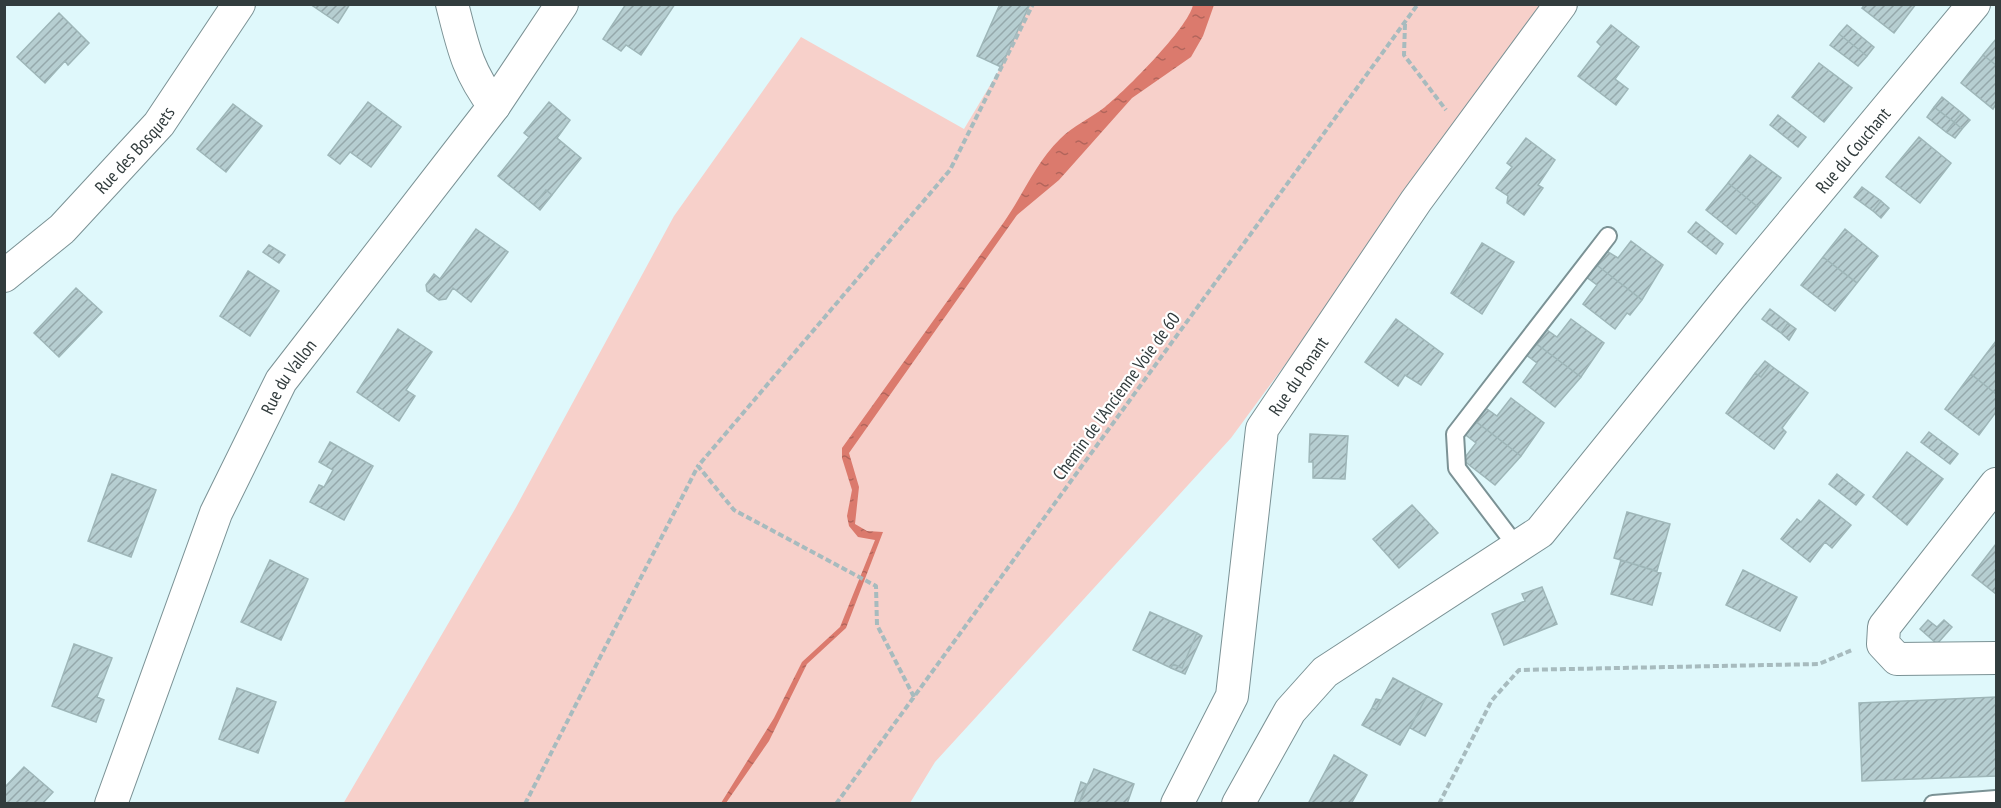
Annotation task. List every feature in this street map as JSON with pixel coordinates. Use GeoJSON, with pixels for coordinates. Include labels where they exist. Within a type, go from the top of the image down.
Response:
{"type":"FeatureCollection","features":[{"type":"Feature","properties":{"kind":"street","name":"Rue des Bosquets"},"geometry":{"type":"LineString","coordinates":[[4,276],[62,229],[159,124],[239,4]]}},
{"type":"Feature","properties":{"kind":"street"},"geometry":{"type":"LineString","coordinates":[[453,4],[466,60],[477,84],[494,106]]}},
{"type":"Feature","properties":{"kind":"street","name":"Rue du Vallon"},"geometry":{"type":"LineString","coordinates":[[111,804],[216,513],[281,381],[494,106],[562,4]]}},
{"type":"Feature","properties":{"kind":"street","name":"Rue du Ponant"},"geometry":{"type":"LineString","coordinates":[[1177,804],[1232,696],[1262,429],[1449,157],[1561,4]]}},
{"type":"Feature","properties":{"kind":"street","name":"Rue du Couchant"},"geometry":{"type":"LineString","coordinates":[[1517,547],[1540,532],[1730,297],[1974,4]]}},
{"type":"Feature","properties":{"kind":"street"},"geometry":{"type":"LineString","coordinates":[[1996,484],[1884,627],[1882,644],[1897,659],[1996,657]]}},
{"type":"Feature","properties":{"kind":"street"},"geometry":{"type":"LineString","coordinates":[[1238,804],[1290,711],[1325,672],[1517,547]]}},
{"type":"Feature","properties":{"kind":"lane"},"geometry":{"type":"LineString","coordinates":[[1517,547],[1457,468],[1455,434],[1608,236]]}},
{"type":"Feature","properties":{"kind":"lane"},"geometry":{"type":"LineString","coordinates":[[1933,804],[1996,799]]}},
{"type":"Feature","properties":{"kind":"path"},"geometry":{"type":"LineString","coordinates":[[525,804],[698,466],[950,170],[1033,4]]}},
{"type":"Feature","properties":{"kind":"path","name":"Chemin de l'Ancienne Voie de 60"},"geometry":{"type":"LineString","coordinates":[[836,804],[1418,4]]}},
{"type":"Feature","properties":{"kind":"path"},"geometry":{"type":"LineString","coordinates":[[1405,23],[1404,55],[1458,124],[1449,157]]}},
{"type":"Feature","properties":{"kind":"path"},"geometry":{"type":"LineString","coordinates":[[698,466],[734,510],[876,586],[877,625],[914,697]]}},
{"type":"Feature","properties":{"kind":"path"},"geometry":{"type":"LineString","coordinates":[[1439,804],[1492,700],[1519,669],[1819,664],[1843,651],[1882,644]]}},
{"type":"Feature","properties":{"kind":"shaded area"},"geometry":{"type":"Polygon","coordinates":[[[1030,5],[1550,5],[1231,438],[935,762],[910,803],[343,804],[515,509],[674,216],[801,37],[964,129],[1001,67],[1030,5]]]}},
{"type":"Feature","properties":{"kind":"water"},"geometry":{"type":"Polygon","coordinates":[[[1193,5],[1214,5],[1203,36],[1191,57],[1132,98],[1059,180],[1017,215],[849,453],[859,487],[855,524],[867,531],[883,532],[846,628],[807,664],[769,741],[726,803],[721,803],[774,718],[802,662],[840,627],[875,540],[858,537],[849,526],[847,516],[852,490],[842,458],[842,448],[1011,212],[1051,148],[1071,130],[1105,107],[1140,74],[1180,28],[1193,5]]]}},
{"type":"Feature","properties":{"kind":"building"},"geometry":{"type":"Polygon","coordinates":[[[310,4],[350,4],[338,23],[310,4]]]}},
{"type":"Feature","properties":{"kind":"building"},"geometry":{"type":"Polygon","coordinates":[[[626,4],[675,4],[641,55],[626,45],[621,51],[603,39],[626,4]]]}},
{"type":"Feature","properties":{"kind":"building"},"geometry":{"type":"Polygon","coordinates":[[[1000,4],[1030,4],[1001,67],[977,56],[1000,4]]]}},
{"type":"Feature","properties":{"kind":"building"},"geometry":{"type":"Polygon","coordinates":[[[1865,4],[1916,4],[1894,33],[1862,8],[1865,4]]]}},
{"type":"Feature","properties":{"kind":"building"},"geometry":{"type":"Polygon","coordinates":[[[59,13],[89,43],[68,65],[65,61],[45,83],[17,57],[59,13]]]}},
{"type":"Feature","properties":{"kind":"building"},"geometry":{"type":"Polygon","coordinates":[[[1611,25],[1639,47],[1615,79],[1628,89],[1616,105],[1578,76],[1601,46],[1597,42],[1611,25]]]}},
{"type":"Feature","properties":{"kind":"building"},"geometry":{"type":"Polygon","coordinates":[[[1847,25],[1874,47],[1867,56],[1839,34],[1847,25]]]}},
{"type":"Feature","properties":{"kind":"building"},"geometry":{"type":"Polygon","coordinates":[[[1839,34],[1867,56],[1858,66],[1830,45],[1839,34]]]}},
{"type":"Feature","properties":{"kind":"building"},"geometry":{"type":"Polygon","coordinates":[[[1996,39],[1996,65],[1983,55],[1996,39]]]}},
{"type":"Feature","properties":{"kind":"building"},"geometry":{"type":"Polygon","coordinates":[[[1983,55],[1996,65],[1996,104],[1993,109],[1961,83],[1983,55]]]}},
{"type":"Feature","properties":{"kind":"building"},"geometry":{"type":"Polygon","coordinates":[[[1819,63],[1852,88],[1824,122],[1792,97],[1819,63]]]}},
{"type":"Feature","properties":{"kind":"building"},"geometry":{"type":"Polygon","coordinates":[[[1942,97],[1962,113],[1954,122],[1934,107],[1942,97]]]}},
{"type":"Feature","properties":{"kind":"building"},"geometry":{"type":"Polygon","coordinates":[[[368,102],[401,127],[371,167],[350,152],[340,164],[328,155],[368,102]]]}},
{"type":"Feature","properties":{"kind":"building"},"geometry":{"type":"Polygon","coordinates":[[[549,102],[570,120],[557,138],[581,158],[552,195],[546,190],[534,205],[498,176],[529,137],[524,133],[549,102]]]}},
{"type":"Feature","properties":{"kind":"building"},"geometry":{"type":"Polygon","coordinates":[[[233,104],[262,126],[226,172],[197,149],[233,104]]]}},
{"type":"Feature","properties":{"kind":"building"},"geometry":{"type":"Polygon","coordinates":[[[1934,107],[1954,122],[1946,132],[1927,117],[1934,107]]]}},
{"type":"Feature","properties":{"kind":"building"},"geometry":{"type":"Polygon","coordinates":[[[1962,113],[1970,120],[1962,129],[1954,122],[1962,113]]]}},
{"type":"Feature","properties":{"kind":"building"},"geometry":{"type":"Polygon","coordinates":[[[1778,115],[1806,137],[1798,147],[1770,125],[1778,115]]]}},
{"type":"Feature","properties":{"kind":"building"},"geometry":{"type":"Polygon","coordinates":[[[1954,122],[1962,129],[1955,138],[1946,132],[1954,122]]]}},
{"type":"Feature","properties":{"kind":"building"},"geometry":{"type":"Polygon","coordinates":[[[1919,137],[1951,163],[1920,203],[1886,177],[1919,137]]]}},
{"type":"Feature","properties":{"kind":"building"},"geometry":{"type":"Polygon","coordinates":[[[1526,138],[1555,160],[1538,185],[1543,188],[1524,215],[1507,203],[1508,196],[1496,188],[1512,167],[1507,163],[1526,138]]]}},
{"type":"Feature","properties":{"kind":"building"},"geometry":{"type":"Polygon","coordinates":[[[1750,155],[1781,178],[1758,207],[1728,183],[1750,155]]]}},
{"type":"Feature","properties":{"kind":"building"},"geometry":{"type":"Polygon","coordinates":[[[1728,183],[1758,207],[1736,234],[1706,210],[1728,183]]]}},
{"type":"Feature","properties":{"kind":"building"},"geometry":{"type":"Polygon","coordinates":[[[1862,187],[1881,201],[1873,211],[1854,197],[1862,187]]]}},
{"type":"Feature","properties":{"kind":"building"},"geometry":{"type":"Polygon","coordinates":[[[546,190],[552,195],[540,210],[534,205],[546,190]]]}},
{"type":"Feature","properties":{"kind":"building"},"geometry":{"type":"Polygon","coordinates":[[[1881,201],[1889,208],[1881,218],[1873,211],[1881,201]]]}},
{"type":"Feature","properties":{"kind":"building"},"geometry":{"type":"Polygon","coordinates":[[[1696,222],[1723,244],[1716,254],[1688,232],[1696,222]]]}},
{"type":"Feature","properties":{"kind":"building"},"geometry":{"type":"Polygon","coordinates":[[[476,229],[508,252],[471,302],[453,288],[446,299],[439,300],[427,291],[426,285],[434,274],[440,279],[476,229]]]}},
{"type":"Feature","properties":{"kind":"building"},"geometry":{"type":"Polygon","coordinates":[[[1845,229],[1878,256],[1857,283],[1823,257],[1845,229]]]}},
{"type":"Feature","properties":{"kind":"building"},"geometry":{"type":"Polygon","coordinates":[[[1631,241],[1663,265],[1642,300],[1594,263],[1605,250],[1618,258],[1631,241]]]}},
{"type":"Feature","properties":{"kind":"building"},"geometry":{"type":"Polygon","coordinates":[[[1482,243],[1514,262],[1482,314],[1454,295],[1469,271],[1466,269],[1482,243]]]}},
{"type":"Feature","properties":{"kind":"building"},"geometry":{"type":"Polygon","coordinates":[[[269,245],[285,255],[279,263],[263,252],[269,245]]]}},
{"type":"Feature","properties":{"kind":"building"},"geometry":{"type":"Polygon","coordinates":[[[1823,257],[1857,283],[1835,311],[1801,285],[1823,257]]]}},
{"type":"Feature","properties":{"kind":"building"},"geometry":{"type":"Polygon","coordinates":[[[1594,263],[1642,300],[1630,315],[1627,313],[1615,329],[1583,304],[1597,285],[1585,276],[1594,263]]]}},
{"type":"Feature","properties":{"kind":"building"},"geometry":{"type":"Polygon","coordinates":[[[1466,269],[1469,271],[1454,295],[1451,293],[1466,269]]]}},
{"type":"Feature","properties":{"kind":"building"},"geometry":{"type":"Polygon","coordinates":[[[248,271],[279,291],[250,336],[220,316],[248,271]]]}},
{"type":"Feature","properties":{"kind":"building"},"geometry":{"type":"Polygon","coordinates":[[[76,288],[102,312],[59,357],[34,333],[76,288]]]}},
{"type":"Feature","properties":{"kind":"building"},"geometry":{"type":"Polygon","coordinates":[[[1770,309],[1788,323],[1781,333],[1762,319],[1770,309]]]}},
{"type":"Feature","properties":{"kind":"building"},"geometry":{"type":"Polygon","coordinates":[[[1396,319],[1443,354],[1421,385],[1405,375],[1398,386],[1365,362],[1396,319]]]}},
{"type":"Feature","properties":{"kind":"building"},"geometry":{"type":"Polygon","coordinates":[[[1571,319],[1604,343],[1581,377],[1534,342],[1544,328],[1557,337],[1571,319]]]}},
{"type":"Feature","properties":{"kind":"building"},"geometry":{"type":"Polygon","coordinates":[[[1788,323],[1796,329],[1789,340],[1781,333],[1788,323]]]}},
{"type":"Feature","properties":{"kind":"building"},"geometry":{"type":"Polygon","coordinates":[[[398,329],[432,352],[406,390],[415,396],[399,421],[357,392],[398,329]]]}},
{"type":"Feature","properties":{"kind":"building"},"geometry":{"type":"Polygon","coordinates":[[[1996,341],[1996,394],[1971,374],[1996,341]]]}},
{"type":"Feature","properties":{"kind":"building"},"geometry":{"type":"Polygon","coordinates":[[[1534,342],[1581,377],[1555,407],[1523,382],[1537,363],[1525,354],[1534,342]]]}},
{"type":"Feature","properties":{"kind":"building"},"geometry":{"type":"Polygon","coordinates":[[[1765,361],[1770,365],[1761,377],[1755,373],[1765,361]]]}},
{"type":"Feature","properties":{"kind":"building"},"geometry":{"type":"Polygon","coordinates":[[[1770,365],[1808,393],[1782,428],[1786,432],[1774,449],[1726,413],[1755,373],[1761,377],[1770,365]]]}},
{"type":"Feature","properties":{"kind":"building"},"geometry":{"type":"Polygon","coordinates":[[[1971,374],[1996,394],[1996,412],[1979,435],[1945,409],[1971,374]]]}},
{"type":"Feature","properties":{"kind":"building"},"geometry":{"type":"Polygon","coordinates":[[[1511,398],[1544,423],[1521,456],[1474,420],[1484,407],[1497,416],[1511,398]]]}},
{"type":"Feature","properties":{"kind":"building"},"geometry":{"type":"Polygon","coordinates":[[[1474,420],[1521,456],[1495,485],[1463,460],[1476,443],[1463,433],[1474,420]]]}},
{"type":"Feature","properties":{"kind":"building"},"geometry":{"type":"Polygon","coordinates":[[[1929,432],[1958,454],[1950,464],[1921,442],[1929,432]]]}},
{"type":"Feature","properties":{"kind":"building"},"geometry":{"type":"Polygon","coordinates":[[[1310,434],[1348,436],[1345,479],[1313,478],[1313,462],[1309,462],[1310,434]]]}},
{"type":"Feature","properties":{"kind":"building"},"geometry":{"type":"Polygon","coordinates":[[[330,442],[373,466],[344,520],[310,502],[319,485],[324,487],[333,470],[319,462],[330,442]]]}},
{"type":"Feature","properties":{"kind":"building"},"geometry":{"type":"Polygon","coordinates":[[[1907,452],[1943,479],[1907,525],[1873,497],[1907,452]]]}},
{"type":"Feature","properties":{"kind":"building"},"geometry":{"type":"Polygon","coordinates":[[[112,474],[156,490],[131,557],[88,541],[112,474]]]}},
{"type":"Feature","properties":{"kind":"building"},"geometry":{"type":"Polygon","coordinates":[[[1837,474],[1864,495],[1856,505],[1829,484],[1837,474]]]}},
{"type":"Feature","properties":{"kind":"building"},"geometry":{"type":"Polygon","coordinates":[[[1819,500],[1851,525],[1832,548],[1825,542],[1810,562],[1781,539],[1797,519],[1801,522],[1819,500]]]}},
{"type":"Feature","properties":{"kind":"building"},"geometry":{"type":"Polygon","coordinates":[[[1412,505],[1438,533],[1399,568],[1373,539],[1412,505]]]}},
{"type":"Feature","properties":{"kind":"building"},"geometry":{"type":"Polygon","coordinates":[[[1627,512],[1670,524],[1657,571],[1614,558],[1627,512]]]}},
{"type":"Feature","properties":{"kind":"building"},"geometry":{"type":"Polygon","coordinates":[[[1996,544],[1996,594],[1972,575],[1996,544]]]}},
{"type":"Feature","properties":{"kind":"building"},"geometry":{"type":"Polygon","coordinates":[[[270,560],[308,579],[281,640],[241,622],[270,560]]]}},
{"type":"Feature","properties":{"kind":"building"},"geometry":{"type":"Polygon","coordinates":[[[1621,560],[1661,573],[1652,605],[1611,594],[1621,560]]]}},
{"type":"Feature","properties":{"kind":"building"},"geometry":{"type":"Polygon","coordinates":[[[1743,570],[1797,597],[1780,631],[1726,605],[1743,570]]]}},
{"type":"Feature","properties":{"kind":"building"},"geometry":{"type":"Polygon","coordinates":[[[1542,587],[1557,624],[1504,645],[1492,614],[1525,601],[1522,594],[1542,587]]]}},
{"type":"Feature","properties":{"kind":"building"},"geometry":{"type":"Polygon","coordinates":[[[1150,612],[1197,633],[1182,668],[1173,664],[1171,668],[1133,650],[1150,612]]]}},
{"type":"Feature","properties":{"kind":"building"},"geometry":{"type":"Polygon","coordinates":[[[1928,620],[1937,627],[1944,620],[1952,627],[1937,644],[1920,629],[1928,620]]]}},
{"type":"Feature","properties":{"kind":"building"},"geometry":{"type":"Polygon","coordinates":[[[1197,633],[1202,636],[1185,674],[1171,668],[1173,664],[1182,668],[1197,633]]]}},
{"type":"Feature","properties":{"kind":"building"},"geometry":{"type":"Polygon","coordinates":[[[74,644],[112,658],[97,697],[104,700],[96,722],[52,706],[74,644]]]}},
{"type":"Feature","properties":{"kind":"building"},"geometry":{"type":"Polygon","coordinates":[[[1393,678],[1427,696],[1400,745],[1362,725],[1372,708],[1376,710],[1393,678]]]}},
{"type":"Feature","properties":{"kind":"building"},"geometry":{"type":"Polygon","coordinates":[[[237,688],[276,702],[258,753],[219,739],[237,688]]]}},
{"type":"Feature","properties":{"kind":"building"},"geometry":{"type":"Polygon","coordinates":[[[1427,696],[1442,704],[1425,736],[1410,728],[1427,696]]]}},
{"type":"Feature","properties":{"kind":"building"},"geometry":{"type":"Polygon","coordinates":[[[1996,697],[1996,776],[1862,781],[1859,703],[1996,697]]]}},
{"type":"Feature","properties":{"kind":"building"},"geometry":{"type":"Polygon","coordinates":[[[1376,699],[1381,700],[1376,710],[1372,708],[1376,699]]]}},
{"type":"Feature","properties":{"kind":"building"},"geometry":{"type":"Polygon","coordinates":[[[1334,755],[1367,775],[1351,804],[1308,804],[1334,755]]]}},
{"type":"Feature","properties":{"kind":"building"},"geometry":{"type":"Polygon","coordinates":[[[24,767],[53,792],[42,804],[4,804],[4,788],[24,767]]]}},
{"type":"Feature","properties":{"kind":"building"},"geometry":{"type":"Polygon","coordinates":[[[1094,769],[1134,784],[1127,804],[1079,804],[1094,769]]]}},
{"type":"Feature","properties":{"kind":"building"},"geometry":{"type":"Polygon","coordinates":[[[1081,782],[1086,784],[1079,804],[1074,804],[1081,782]]]}}]}
